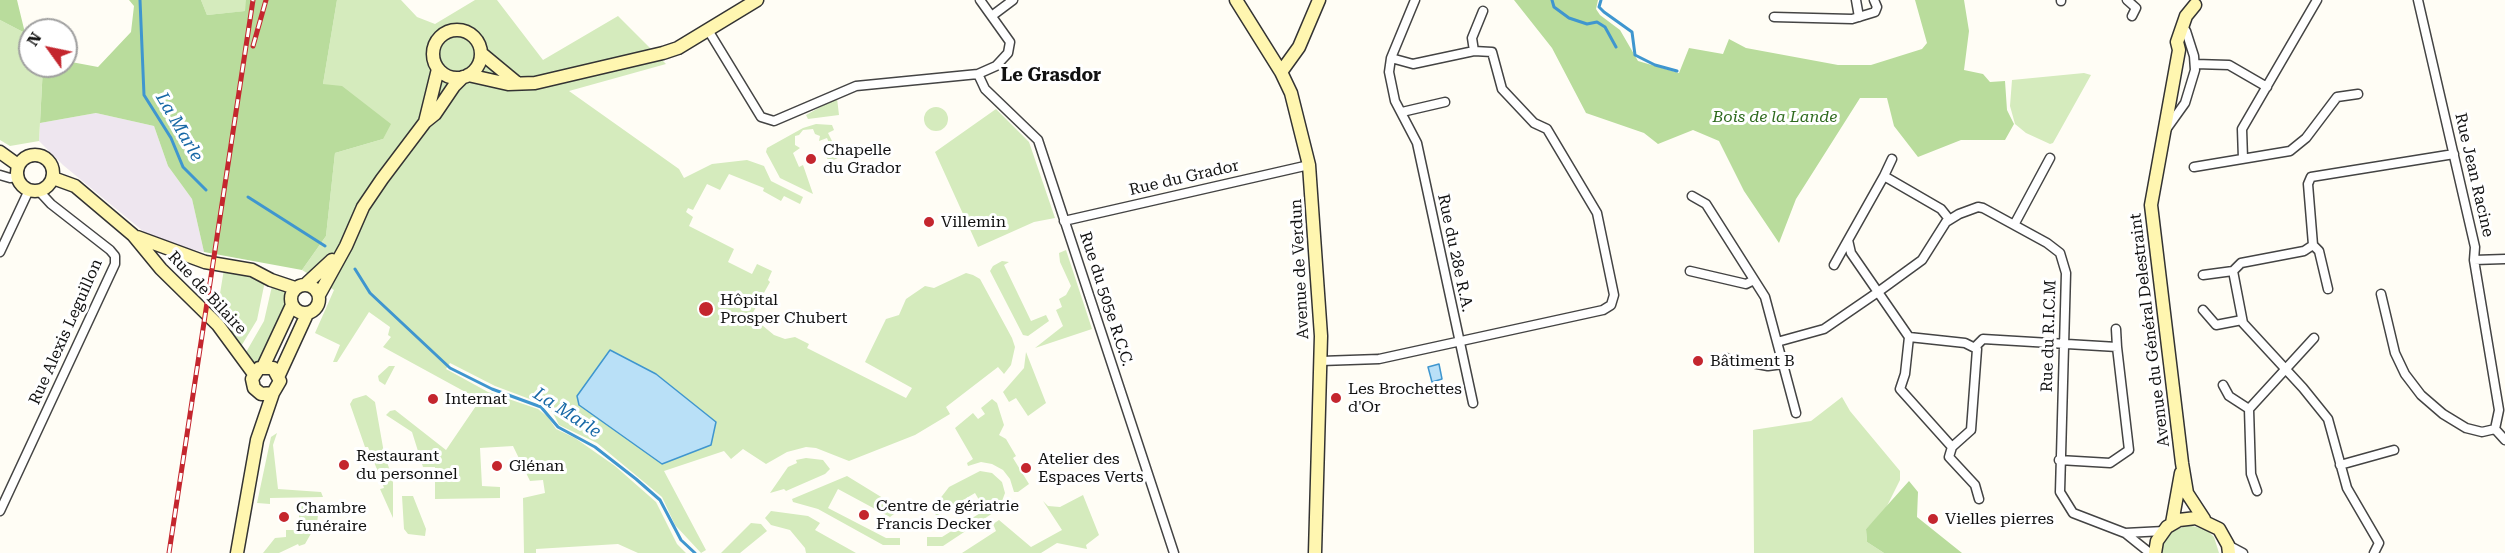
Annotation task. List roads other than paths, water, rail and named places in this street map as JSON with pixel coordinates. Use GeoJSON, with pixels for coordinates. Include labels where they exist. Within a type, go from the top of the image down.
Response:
{"type":"FeatureCollection","features":[{"type":"Feature","properties":{"kind":"street"},"geometry":{"type":"LineString","coordinates":[[424,122],[435,114],[454,86],[466,76],[478,66],[481,53],[478,42],[472,36],[464,31],[445,34],[437,40],[434,60],[438,69],[450,77],[466,76],[508,84],[535,83],[678,48],[757,0]]}},
{"type":"Feature","properties":{"kind":"street"},"geometry":{"type":"LineString","coordinates":[[708,30],[764,120],[780,120],[856,86],[978,74],[996,66],[1010,47],[1007,35],[980,0]]}},
{"type":"Feature","properties":{"kind":"street"},"geometry":{"type":"LineString","coordinates":[[993,15],[1013,0]]}},
{"type":"Feature","properties":{"kind":"street","name":"Avenue de Verdun"},"geometry":{"type":"LineString","coordinates":[[1236,0],[1281,72],[1301,126],[1310,165],[1316,236],[1321,361],[1315,553]]}},
{"type":"Feature","properties":{"kind":"street"},"geometry":{"type":"LineString","coordinates":[[1281,72],[1299,47],[1319,0]]}},
{"type":"Feature","properties":{"kind":"street","name":"Rue du 28e R.A."},"geometry":{"type":"LineString","coordinates":[[1415,0],[1389,67],[1395,101],[1417,143],[1473,403]]}},
{"type":"Feature","properties":{"kind":"street"},"geometry":{"type":"LineString","coordinates":[[1856,0],[1859,17]]}},
{"type":"Feature","properties":{"kind":"street"},"geometry":{"type":"LineString","coordinates":[[1774,17],[1848,20],[1876,10],[1874,0]]}},
{"type":"Feature","properties":{"kind":"street"},"geometry":{"type":"LineString","coordinates":[[2127,0],[2136,8],[2132,16]]}},
{"type":"Feature","properties":{"kind":"street"},"geometry":{"type":"LineString","coordinates":[[2243,159],[2240,133],[2317,0]]}},
{"type":"Feature","properties":{"kind":"street","name":"Rue Jean Racine"},"geometry":{"type":"LineString","coordinates":[[2418,0],[2475,247],[2474,260],[2499,410],[2495,429]]}},
{"type":"Feature","properties":{"kind":"street","name":"Avenue du Général Delestraint"},"geometry":{"type":"LineString","coordinates":[[2197,2],[2179,50],[2152,194],[2152,219],[2187,493],[2204,519],[2219,529],[2229,549]]}},
{"type":"Feature","properties":{"kind":"street","name":"Avenue du Général Delestraint"},"geometry":{"type":"LineString","coordinates":[[2179,50],[2177,42],[2183,23],[2197,2]]}},
{"type":"Feature","properties":{"kind":"street"},"geometry":{"type":"LineString","coordinates":[[1474,51],[1472,38],[1483,11]]}},
{"type":"Feature","properties":{"kind":"street"},"geometry":{"type":"LineString","coordinates":[[2163,133],[2189,94],[2195,64],[2186,31]]}},
{"type":"Feature","properties":{"kind":"street"},"geometry":{"type":"LineString","coordinates":[[1321,361],[1378,359],[1603,310],[1611,305],[1614,295],[1597,213],[1547,129],[1534,123],[1502,89],[1492,52],[1474,51],[1413,64],[1391,58]]}},
{"type":"Feature","properties":{"kind":"street"},"geometry":{"type":"LineString","coordinates":[[481,53],[516,82]]}},
{"type":"Feature","properties":{"kind":"street"},"geometry":{"type":"LineString","coordinates":[[2195,64],[2229,65],[2267,87]]}},
{"type":"Feature","properties":{"kind":"street"},"geometry":{"type":"LineString","coordinates":[[237,553],[267,394],[280,384],[279,375],[307,314],[317,307],[319,295],[370,198],[424,122],[435,89],[438,69]]}},
{"type":"Feature","properties":{"kind":"street","name":"Rue du 505e R.C.C."},"geometry":{"type":"LineString","coordinates":[[978,74],[985,89],[1036,136],[1174,553]]}},
{"type":"Feature","properties":{"kind":"street"},"geometry":{"type":"LineString","coordinates":[[2194,167],[2290,151],[2306,138],[2337,97],[2358,94]]}},
{"type":"Feature","properties":{"kind":"street"},"geometry":{"type":"LineString","coordinates":[[1402,112],[1444,102]]}},
{"type":"Feature","properties":{"kind":"street"},"geometry":{"type":"LineString","coordinates":[[0,152],[18,171],[22,186],[34,191],[49,186],[53,178],[50,161],[41,155],[31,155],[18,171],[10,178],[0,175]]}},
{"type":"Feature","properties":{"kind":"street"},"geometry":{"type":"LineString","coordinates":[[2328,289],[2319,251],[2313,246],[2308,184],[2311,177],[2454,153]]}},
{"type":"Feature","properties":{"kind":"street"},"geometry":{"type":"LineString","coordinates":[[2014,225],[2050,158]]}},
{"type":"Feature","properties":{"kind":"street"},"geometry":{"type":"LineString","coordinates":[[1834,265],[1892,159]]}},
{"type":"Feature","properties":{"kind":"street","name":"Rue du Grador"},"geometry":{"type":"LineString","coordinates":[[1064,221],[1310,165]]}},
{"type":"Feature","properties":{"kind":"street"},"geometry":{"type":"LineString","coordinates":[[1777,342],[1824,329],[1878,292],[1922,260],[1949,219],[1941,209],[1884,176]]}},
{"type":"Feature","properties":{"kind":"street","name":"Rue de Bilaire"},"geometry":{"type":"LineString","coordinates":[[53,178],[75,186],[134,235],[161,269],[218,325],[259,371]]}},
{"type":"Feature","properties":{"kind":"street"},"geometry":{"type":"LineString","coordinates":[[0,252],[34,191]]}},
{"type":"Feature","properties":{"kind":"street","name":"Rue Alexis Leguillon"},"geometry":{"type":"LineString","coordinates":[[0,511],[115,264],[115,256],[110,250],[34,191]]}},
{"type":"Feature","properties":{"kind":"street"},"geometry":{"type":"LineString","coordinates":[[1692,196],[1707,204],[1765,297],[1796,413]]}},
{"type":"Feature","properties":{"kind":"street","name":"Rue du R.I.C.M"},"geometry":{"type":"LineString","coordinates":[[1949,219],[1978,207],[2054,247],[2063,260],[2066,279],[2065,343],[2058,486],[2070,509],[2089,520],[2125,532],[2150,553]]}},
{"type":"Feature","properties":{"kind":"street","name":"Rue de Bilaire"},"geometry":{"type":"LineString","coordinates":[[134,235],[164,249],[205,262],[252,270],[271,280],[300,287]]}},
{"type":"Feature","properties":{"kind":"street"},"geometry":{"type":"LineString","coordinates":[[1848,240],[1851,253],[1909,337],[1905,374],[1900,389],[1952,447]]}},
{"type":"Feature","properties":{"kind":"street"},"geometry":{"type":"LineString","coordinates":[[267,394],[254,388],[259,371],[292,305],[291,294],[324,269],[346,243]]}},
{"type":"Feature","properties":{"kind":"street"},"geometry":{"type":"LineString","coordinates":[[2203,275],[2233,272],[2241,262],[2304,251],[2313,246]]}},
{"type":"Feature","properties":{"kind":"street"},"geometry":{"type":"LineString","coordinates":[[2474,260],[2505,259]]}},
{"type":"Feature","properties":{"kind":"street"},"geometry":{"type":"LineString","coordinates":[[1690,271],[1746,284],[1754,280]]}},
{"type":"Feature","properties":{"kind":"street"},"geometry":{"type":"LineString","coordinates":[[2233,272],[2242,320],[2325,413],[2331,425],[2340,465],[2354,502],[2376,537],[2379,551]]}},
{"type":"Feature","properties":{"kind":"street"},"geometry":{"type":"LineString","coordinates":[[300,287],[314,288],[319,295]]}},
{"type":"Feature","properties":{"kind":"street"},"geometry":{"type":"LineString","coordinates":[[2381,294],[2395,353],[2405,374],[2421,395],[2443,414],[2466,428],[2482,432],[2495,429],[2505,440]]}},
{"type":"Feature","properties":{"kind":"street"},"geometry":{"type":"LineString","coordinates":[[292,305],[298,312],[307,314]]}},
{"type":"Feature","properties":{"kind":"street"},"geometry":{"type":"LineString","coordinates":[[2203,310],[2216,324],[2242,320]]}},
{"type":"Feature","properties":{"kind":"street"},"geometry":{"type":"LineString","coordinates":[[2059,460],[2110,463],[2129,450],[2116,329]]}},
{"type":"Feature","properties":{"kind":"street"},"geometry":{"type":"LineString","coordinates":[[1909,337],[1976,346]]}},
{"type":"Feature","properties":{"kind":"street"},"geometry":{"type":"LineString","coordinates":[[2257,491],[2251,474],[2249,409],[2314,338]]}},
{"type":"Feature","properties":{"kind":"street"},"geometry":{"type":"LineString","coordinates":[[1976,346],[1983,339],[2117,347]]}},
{"type":"Feature","properties":{"kind":"street"},"geometry":{"type":"LineString","coordinates":[[1976,346],[1978,352],[1971,430],[1952,447],[1949,457],[1975,485],[1979,499]]}},
{"type":"Feature","properties":{"kind":"street"},"geometry":{"type":"LineString","coordinates":[[1725,358],[1768,366],[1783,364]]}},
{"type":"Feature","properties":{"kind":"street"},"geometry":{"type":"LineString","coordinates":[[259,371],[273,368],[279,375]]}},
{"type":"Feature","properties":{"kind":"street"},"geometry":{"type":"LineString","coordinates":[[2223,385],[2229,396],[2249,409]]}},
{"type":"Feature","properties":{"kind":"street"},"geometry":{"type":"LineString","coordinates":[[2340,465],[2394,450]]}},
{"type":"Feature","properties":{"kind":"street","name":"Avenue du Général Delestraint"},"geometry":{"type":"LineString","coordinates":[[2155,553],[2168,527],[2182,463]]}},
{"type":"Feature","properties":{"kind":"street"},"geometry":{"type":"LineString","coordinates":[[2168,527],[2187,518],[2204,519]]}},
{"type":"Feature","properties":{"kind":"street","name":"Rue du R.I.C.M"},"geometry":{"type":"LineString","coordinates":[[2125,532],[2168,527]]}},
{"type":"Feature","properties":{"kind":"street"},"geometry":{"type":"LineString","coordinates":[[2229,549],[2243,553]]}},
{"type":"Feature","properties":{"kind":"water"},"geometry":{"type":"Polygon","coordinates":[[[610,350],[656,374],[716,422],[711,445],[662,464],[579,405],[577,396],[610,350]]]}},
{"type":"Feature","properties":{"kind":"water"},"geometry":{"type":"Polygon","coordinates":[[[1439,364],[1442,379],[1432,382],[1428,367],[1439,364]]]}},
{"type":"Feature","properties":{"kind":"waterway","name":"La Marle"},"geometry":{"type":"LineString","coordinates":[[140,0],[144,95],[171,138],[183,167],[206,190]]}},
{"type":"Feature","properties":{"kind":"waterway"},"geometry":{"type":"LineString","coordinates":[[1552,0],[1554,7],[1569,18],[1587,24],[1597,22],[1605,27],[1616,47]]}},
{"type":"Feature","properties":{"kind":"waterway"},"geometry":{"type":"LineString","coordinates":[[1601,0],[1599,7],[1632,32],[1635,55],[1655,65],[1677,71]]}},
{"type":"Feature","properties":{"kind":"waterway","name":"La Marle"},"geometry":{"type":"LineString","coordinates":[[248,197],[325,246]]}},
{"type":"Feature","properties":{"kind":"waterway","name":"La Marle"},"geometry":{"type":"LineString","coordinates":[[355,269],[370,293],[450,368],[492,389],[541,407],[558,427],[595,447],[636,479],[660,500],[681,540],[695,553]]}},
{"type":"Feature","properties":{"kind":"railway"},"geometry":{"type":"LineString","coordinates":[[169,553],[253,0]]}},
{"type":"Feature","properties":{"kind":"railway"},"geometry":{"type":"LineString","coordinates":[[253,46],[266,0]]}},
{"type":"Feature","properties":{"kind":"place","name":"Chapelle du Grador"},"geometry":{"type":"Point","coordinates":[811,159]}},
{"type":"Feature","properties":{"kind":"place","name":"Villemin"},"geometry":{"type":"Point","coordinates":[929,222]}},
{"type":"Feature","properties":{"kind":"place","name":"Hôpital Prosper Chubert"},"geometry":{"type":"Point","coordinates":[706,309]}},
{"type":"Feature","properties":{"kind":"place","name":"Bâtiment B"},"geometry":{"type":"Point","coordinates":[1698,361]}},
{"type":"Feature","properties":{"kind":"place","name":"Les Brochettes d'Or"},"geometry":{"type":"Point","coordinates":[1336,398]}},
{"type":"Feature","properties":{"kind":"place","name":"Internat"},"geometry":{"type":"Point","coordinates":[433,399]}},
{"type":"Feature","properties":{"kind":"place","name":"Restaurant du personnel"},"geometry":{"type":"Point","coordinates":[344,465]}},
{"type":"Feature","properties":{"kind":"place","name":"Glénan"},"geometry":{"type":"Point","coordinates":[497,466]}},
{"type":"Feature","properties":{"kind":"place","name":"Atelier des Espaces Verts"},"geometry":{"type":"Point","coordinates":[1026,468]}},
{"type":"Feature","properties":{"kind":"place","name":"Centre de gériatrie Francis Decker"},"geometry":{"type":"Point","coordinates":[864,515]}},
{"type":"Feature","properties":{"kind":"place","name":"Chambre funéraire"},"geometry":{"type":"Point","coordinates":[284,517]}},
{"type":"Feature","properties":{"kind":"place","name":"Vielles pierres"},"geometry":{"type":"Point","coordinates":[1933,519]}},
{"type":"Feature","properties":{"kind":"district","name":"Le Grasdor"},"geometry":{"type":"Point","coordinates":[1051,76]}},
{"type":"Feature","properties":{"kind":"park label","name":"Bois de la Lande"},"geometry":{"type":"Point","coordinates":[1775,117]}}]}
